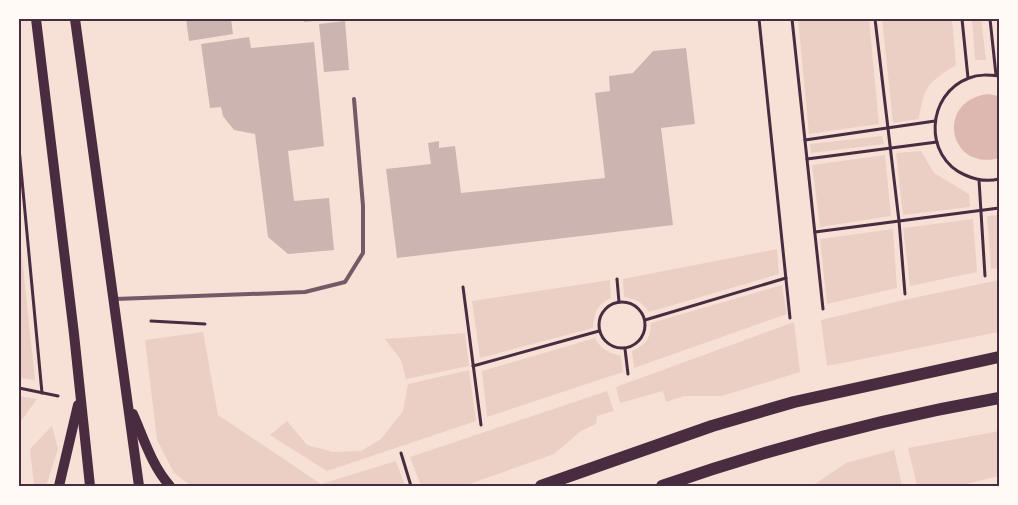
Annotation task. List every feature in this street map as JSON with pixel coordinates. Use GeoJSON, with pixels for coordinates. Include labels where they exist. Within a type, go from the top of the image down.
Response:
{"type":"FeatureCollection","features":[{"type":"Feature","properties":{"kind":"main road"},"geometry":{"type":"LineString","coordinates":[[36,19],[90,486]]}},
{"type":"Feature","properties":{"kind":"main road"},"geometry":{"type":"LineString","coordinates":[[74,19],[139,486]]}},
{"type":"Feature","properties":{"kind":"main road"},"geometry":{"type":"LineString","coordinates":[[541,486],[712,426],[894,379],[999,357]]}},
{"type":"Feature","properties":{"kind":"main road"},"geometry":{"type":"LineString","coordinates":[[59,486],[80,396]]}},
{"type":"Feature","properties":{"kind":"main road"},"geometry":{"type":"LineString","coordinates":[[662,486],[778,450],[859,428],[999,398]]}},
{"type":"Feature","properties":{"kind":"main road"},"geometry":{"type":"LineString","coordinates":[[128,400],[151,457],[170,486]]}},
{"type":"Feature","properties":{"kind":"lane"},"geometry":{"type":"LineString","coordinates":[[114,299],[305,292],[345,282],[363,253],[363,206],[354,99]]}},
{"type":"Feature","properties":{"kind":"path"},"geometry":{"type":"LineString","coordinates":[[759,19],[790,318]]}},
{"type":"Feature","properties":{"kind":"path"},"geometry":{"type":"LineString","coordinates":[[792,19],[823,309]]}},
{"type":"Feature","properties":{"kind":"path"},"geometry":{"type":"LineString","coordinates":[[875,19],[899,221],[905,294]]}},
{"type":"Feature","properties":{"kind":"path"},"geometry":{"type":"LineString","coordinates":[[962,19],[968,78]]}},
{"type":"Feature","properties":{"kind":"path"},"geometry":{"type":"LineString","coordinates":[[990,19],[997,76],[985,74],[968,78],[954,86],[942,99],[936,114],[934,131],[946,162],[959,173],[979,180],[991,181],[999,179]]}},
{"type":"Feature","properties":{"kind":"path"},"geometry":{"type":"LineString","coordinates":[[805,140],[935,121]]}},
{"type":"Feature","properties":{"kind":"path"},"geometry":{"type":"LineString","coordinates":[[807,159],[937,142]]}},
{"type":"Feature","properties":{"kind":"path"},"geometry":{"type":"LineString","coordinates":[[19,148],[42,393]]}},
{"type":"Feature","properties":{"kind":"path"},"geometry":{"type":"LineString","coordinates":[[979,180],[985,276]]}},
{"type":"Feature","properties":{"kind":"path"},"geometry":{"type":"LineString","coordinates":[[815,232],[999,208]]}},
{"type":"Feature","properties":{"kind":"path"},"geometry":{"type":"LineString","coordinates":[[645,320],[786,278]]}},
{"type":"Feature","properties":{"kind":"path"},"geometry":{"type":"LineString","coordinates":[[617,279],[618,302]]}},
{"type":"Feature","properties":{"kind":"path"},"geometry":{"type":"LineString","coordinates":[[463,287],[481,425]]}},
{"type":"Feature","properties":{"kind":"path"},"geometry":{"type":"LineString","coordinates":[[618,302],[629,303],[636,307],[642,312],[645,320],[644,335],[632,346],[625,349],[617,349],[610,346],[604,341],[599,331],[599,320],[602,313],[607,307],[618,302]]}},
{"type":"Feature","properties":{"kind":"path"},"geometry":{"type":"LineString","coordinates":[[151,321],[205,324]]}},
{"type":"Feature","properties":{"kind":"path"},"geometry":{"type":"LineString","coordinates":[[473,366],[599,331]]}},
{"type":"Feature","properties":{"kind":"path"},"geometry":{"type":"LineString","coordinates":[[625,349],[628,374]]}},
{"type":"Feature","properties":{"kind":"path"},"geometry":{"type":"LineString","coordinates":[[19,388],[58,396]]}},
{"type":"Feature","properties":{"kind":"path"},"geometry":{"type":"LineString","coordinates":[[401,453],[411,486]]}},
{"type":"Feature","properties":{"kind":"shaded area"},"geometry":{"type":"Polygon","coordinates":[[[798,19],[869,19],[879,124],[809,134],[798,19]]]}},
{"type":"Feature","properties":{"kind":"shaded area"},"geometry":{"type":"Polygon","coordinates":[[[882,19],[952,19],[956,65],[939,76],[929,86],[923,99],[919,119],[893,123],[882,19]]]}},
{"type":"Feature","properties":{"kind":"shaded area"},"geometry":{"type":"Polygon","coordinates":[[[972,19],[981,19],[986,60],[975,60],[972,19]]]}},
{"type":"Feature","properties":{"kind":"shaded area"},"geometry":{"type":"Polygon","coordinates":[[[988,94],[999,96],[999,158],[982,160],[969,155],[959,146],[954,134],[955,121],[960,109],[971,99],[988,94]]]}},
{"type":"Feature","properties":{"kind":"shaded area"},"geometry":{"type":"Polygon","coordinates":[[[882,136],[884,144],[811,153],[810,144],[882,136]]]}},
{"type":"Feature","properties":{"kind":"shaded area"},"geometry":{"type":"Polygon","coordinates":[[[921,151],[934,173],[969,194],[970,207],[903,215],[896,153],[921,151]]]}},
{"type":"Feature","properties":{"kind":"shaded area"},"geometry":{"type":"Polygon","coordinates":[[[885,155],[891,216],[820,227],[812,165],[885,155]]]}},
{"type":"Feature","properties":{"kind":"shaded area"},"geometry":{"type":"Polygon","coordinates":[[[998,215],[999,268],[991,269],[987,216],[998,215]]]}},
{"type":"Feature","properties":{"kind":"shaded area"},"geometry":{"type":"Polygon","coordinates":[[[973,219],[977,272],[910,286],[903,228],[973,219]]]}},
{"type":"Feature","properties":{"kind":"shaded area"},"geometry":{"type":"Polygon","coordinates":[[[19,228],[35,380],[19,378],[19,228]]]}},
{"type":"Feature","properties":{"kind":"shaded area"},"geometry":{"type":"Polygon","coordinates":[[[893,229],[897,288],[827,304],[820,239],[893,229]]]}},
{"type":"Feature","properties":{"kind":"shaded area"},"geometry":{"type":"Polygon","coordinates":[[[777,249],[779,274],[649,312],[638,302],[624,297],[623,279],[777,249]]]}},
{"type":"Feature","properties":{"kind":"shaded area"},"geometry":{"type":"Polygon","coordinates":[[[610,280],[611,298],[597,310],[593,328],[480,358],[472,301],[610,280]]]}},
{"type":"Feature","properties":{"kind":"shaded area"},"geometry":{"type":"Polygon","coordinates":[[[999,280],[999,332],[827,366],[821,320],[999,280]]]}},
{"type":"Feature","properties":{"kind":"shaded area"},"geometry":{"type":"Polygon","coordinates":[[[782,285],[787,314],[634,368],[632,351],[647,340],[651,323],[782,285]]]}},
{"type":"Feature","properties":{"kind":"shaded area"},"geometry":{"type":"Polygon","coordinates":[[[794,322],[800,372],[722,396],[684,396],[666,402],[663,391],[620,403],[616,387],[794,322]]]}},
{"type":"Feature","properties":{"kind":"shaded area"},"geometry":{"type":"Polygon","coordinates":[[[203,332],[218,415],[321,484],[396,461],[405,486],[191,486],[174,473],[157,440],[145,340],[203,332]]]}},
{"type":"Feature","properties":{"kind":"shaded area"},"geometry":{"type":"Polygon","coordinates":[[[465,333],[469,366],[406,379],[401,360],[385,339],[465,333]]]}},
{"type":"Feature","properties":{"kind":"shaded area"},"geometry":{"type":"Polygon","coordinates":[[[595,338],[606,350],[621,356],[623,372],[487,417],[482,371],[595,338]]]}},
{"type":"Feature","properties":{"kind":"shaded area"},"geometry":{"type":"Polygon","coordinates":[[[469,370],[476,421],[327,471],[270,435],[287,421],[307,445],[333,452],[361,451],[381,439],[403,411],[408,384],[469,370]]]}},
{"type":"Feature","properties":{"kind":"shaded area"},"geometry":{"type":"Polygon","coordinates":[[[607,391],[614,411],[597,416],[596,424],[581,431],[554,454],[464,486],[421,486],[410,457],[607,391]]]}},
{"type":"Feature","properties":{"kind":"shaded area"},"geometry":{"type":"Polygon","coordinates":[[[19,396],[37,399],[19,424],[19,396]]]}},
{"type":"Feature","properties":{"kind":"shaded area"},"geometry":{"type":"Polygon","coordinates":[[[52,426],[58,449],[46,486],[34,486],[30,449],[52,426]]]}},
{"type":"Feature","properties":{"kind":"shaded area"},"geometry":{"type":"Polygon","coordinates":[[[999,431],[999,476],[958,486],[917,486],[908,448],[999,431]]]}},
{"type":"Feature","properties":{"kind":"shaded area"},"geometry":{"type":"Polygon","coordinates":[[[894,450],[902,486],[812,486],[846,463],[894,450]]]}},
{"type":"Feature","properties":{"kind":"building"},"geometry":{"type":"Polygon","coordinates":[[[186,19],[231,19],[233,34],[189,41],[186,19]]]}},
{"type":"Feature","properties":{"kind":"building"},"geometry":{"type":"Polygon","coordinates":[[[304,19],[325,19],[325,20],[304,22],[304,19]]]}},
{"type":"Feature","properties":{"kind":"building"},"geometry":{"type":"Polygon","coordinates":[[[345,21],[349,70],[324,72],[319,24],[345,21]]]}},
{"type":"Feature","properties":{"kind":"building"},"geometry":{"type":"Polygon","coordinates":[[[249,37],[251,48],[314,42],[324,146],[288,151],[294,201],[329,198],[334,250],[288,254],[268,237],[255,134],[234,130],[223,116],[221,107],[210,108],[201,44],[249,37]]]}},
{"type":"Feature","properties":{"kind":"building"},"geometry":{"type":"Polygon","coordinates":[[[686,48],[695,124],[661,128],[673,225],[397,258],[386,169],[431,164],[428,143],[439,141],[439,148],[455,146],[461,193],[605,178],[595,93],[610,91],[609,76],[633,73],[653,51],[686,48]]]}}]}
